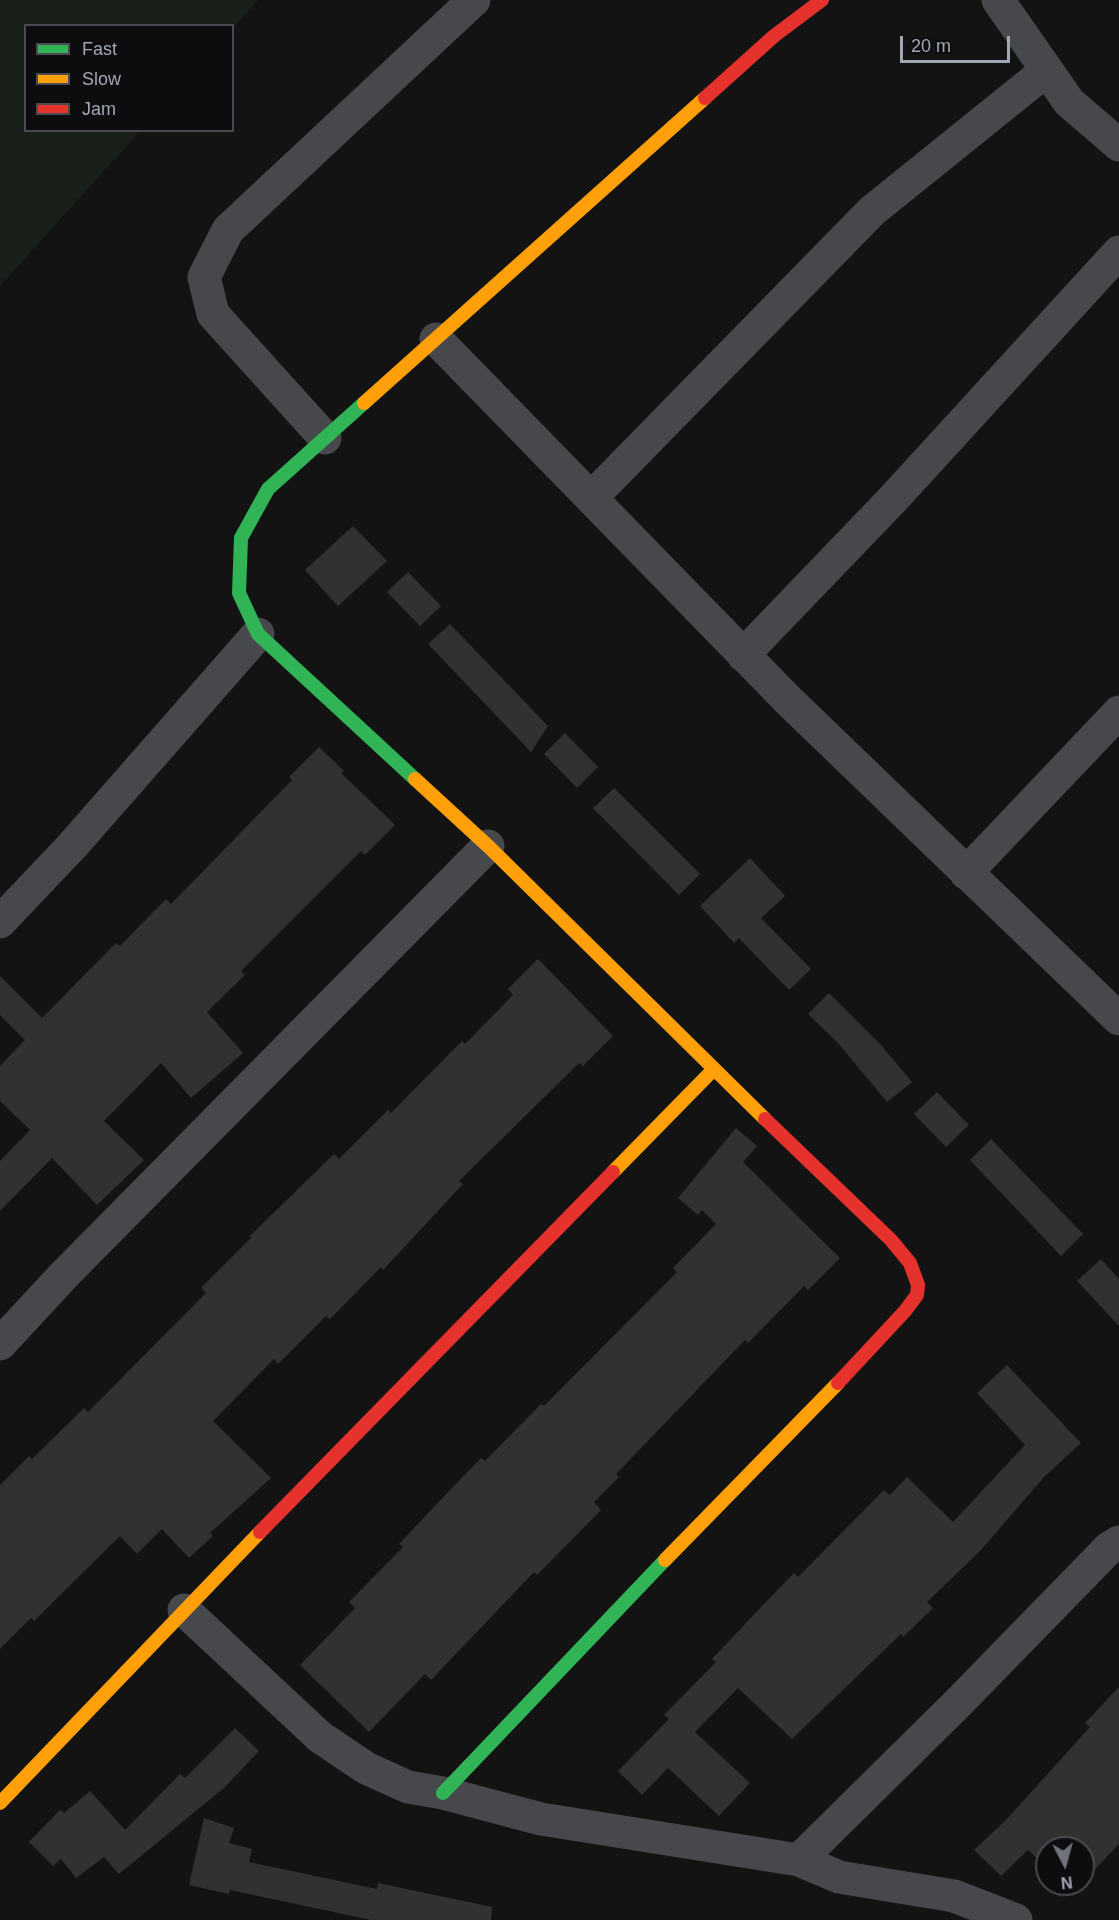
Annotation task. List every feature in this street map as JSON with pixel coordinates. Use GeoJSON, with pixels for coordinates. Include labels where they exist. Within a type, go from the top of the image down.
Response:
{"type":"FeatureCollection","features":[{"type":"Feature","properties":{"kind":"street"},"geometry":{"type":"LineString","coordinates":[[325,438],[213,314],[204,277],[228,230],[474,0]]}},
{"type":"Feature","properties":{"kind":"street"},"geometry":{"type":"LineString","coordinates":[[443,1792],[574,1653],[846,1375],[917,1295],[917,1278],[910,1263],[891,1240],[713,1070],[488,846],[258,634],[239,593],[241,538],[268,489],[774,36],[822,0]]}},
{"type":"Feature","properties":{"kind":"street"},"geometry":{"type":"LineString","coordinates":[[998,0],[1069,102],[1119,145]]}},
{"type":"Feature","properties":{"kind":"street"},"geometry":{"type":"LineString","coordinates":[[591,498],[872,211],[1047,70]]}},
{"type":"Feature","properties":{"kind":"street"},"geometry":{"type":"LineString","coordinates":[[743,655],[893,499],[1119,252]]}},
{"type":"Feature","properties":{"kind":"street"},"geometry":{"type":"LineString","coordinates":[[436,339],[743,655],[1119,1019]]}},
{"type":"Feature","properties":{"kind":"street"},"geometry":{"type":"LineString","coordinates":[[0,922],[72,846],[258,634]]}},
{"type":"Feature","properties":{"kind":"street"},"geometry":{"type":"LineString","coordinates":[[966,873],[1119,712]]}},
{"type":"Feature","properties":{"kind":"street"},"geometry":{"type":"LineString","coordinates":[[0,1344],[63,1276],[488,846]]}},
{"type":"Feature","properties":{"kind":"street"},"geometry":{"type":"LineString","coordinates":[[0,1803],[184,1610],[713,1070]]}},
{"type":"Feature","properties":{"kind":"street"},"geometry":{"type":"LineString","coordinates":[[799,1860],[959,1702],[1109,1548],[1119,1542]]}},
{"type":"Feature","properties":{"kind":"street"},"geometry":{"type":"LineString","coordinates":[[184,1610],[320,1737],[366,1768],[408,1786],[443,1792],[541,1819],[799,1860],[838,1877],[954,1896],[1016,1920]]}},
{"type":"Feature","properties":{"kind":"shaded area"},"geometry":{"type":"Polygon","coordinates":[[[0,0],[258,0],[234,27],[234,24],[24,24],[24,132],[139,132],[0,286],[0,0]]]}},
{"type":"Feature","properties":{"kind":"building"},"geometry":{"type":"Polygon","coordinates":[[[353,526],[387,561],[338,606],[305,570],[353,526]]]}},
{"type":"Feature","properties":{"kind":"building"},"geometry":{"type":"Polygon","coordinates":[[[408,572],[441,606],[420,626],[387,592],[408,572]]]}},
{"type":"Feature","properties":{"kind":"building"},"geometry":{"type":"Polygon","coordinates":[[[450,624],[548,726],[531,752],[428,644],[450,624]]]}},
{"type":"Feature","properties":{"kind":"building"},"geometry":{"type":"Polygon","coordinates":[[[565,733],[598,767],[577,788],[544,754],[565,733]]]}},
{"type":"Feature","properties":{"kind":"building"},"geometry":{"type":"Polygon","coordinates":[[[319,747],[344,771],[341,773],[395,825],[365,855],[361,851],[241,971],[245,975],[207,1012],[243,1053],[191,1098],[161,1063],[104,1121],[144,1160],[97,1205],[52,1158],[0,1211],[0,1161],[30,1130],[0,1101],[0,1066],[25,1040],[0,1015],[0,976],[42,1018],[116,943],[120,946],[166,899],[171,904],[292,780],[289,777],[319,747]]]}},
{"type":"Feature","properties":{"kind":"building"},"geometry":{"type":"Polygon","coordinates":[[[614,788],[700,874],[679,895],[593,808],[614,788]]]}},
{"type":"Feature","properties":{"kind":"building"},"geometry":{"type":"Polygon","coordinates":[[[750,858],[785,896],[761,918],[811,969],[789,990],[739,938],[734,943],[700,906],[750,858]]]}},
{"type":"Feature","properties":{"kind":"building"},"geometry":{"type":"Polygon","coordinates":[[[538,959],[613,1036],[583,1066],[579,1063],[459,1181],[463,1184],[383,1270],[381,1267],[330,1319],[326,1316],[278,1364],[274,1359],[213,1421],[271,1478],[210,1533],[213,1536],[189,1558],[162,1529],[137,1554],[120,1536],[34,1621],[31,1618],[0,1649],[0,1485],[29,1456],[32,1459],[84,1408],[88,1412],[206,1293],[201,1288],[251,1238],[250,1236],[334,1154],[339,1159],[388,1110],[391,1113],[462,1041],[465,1044],[513,995],[508,989],[538,959]]]}},
{"type":"Feature","properties":{"kind":"building"},"geometry":{"type":"Polygon","coordinates":[[[829,993],[881,1045],[912,1082],[887,1102],[838,1043],[808,1014],[829,993]]]}},
{"type":"Feature","properties":{"kind":"building"},"geometry":{"type":"Polygon","coordinates":[[[937,1092],[969,1125],[946,1147],[914,1114],[937,1092]]]}},
{"type":"Feature","properties":{"kind":"building"},"geometry":{"type":"Polygon","coordinates":[[[736,1128],[757,1146],[743,1162],[840,1258],[808,1290],[804,1286],[748,1343],[745,1340],[616,1474],[619,1477],[594,1502],[601,1510],[537,1575],[534,1572],[431,1680],[425,1674],[369,1732],[300,1665],[355,1608],[349,1602],[403,1547],[399,1544],[481,1458],[485,1461],[541,1404],[544,1406],[677,1272],[673,1268],[716,1224],[702,1210],[698,1215],[678,1198],[736,1128]]]}},
{"type":"Feature","properties":{"kind":"building"},"geometry":{"type":"Polygon","coordinates":[[[991,1139],[1083,1234],[1061,1256],[970,1160],[991,1139]]]}},
{"type":"Feature","properties":{"kind":"building"},"geometry":{"type":"Polygon","coordinates":[[[1101,1259],[1119,1279],[1119,1326],[1077,1281],[1101,1259]]]}},
{"type":"Feature","properties":{"kind":"building"},"geometry":{"type":"Polygon","coordinates":[[[1007,1365],[1081,1443],[1044,1477],[981,1550],[927,1602],[933,1608],[903,1637],[901,1634],[792,1739],[738,1688],[695,1732],[750,1783],[719,1816],[668,1768],[642,1795],[618,1771],[669,1719],[664,1715],[716,1662],[712,1659],[763,1605],[794,1573],[798,1577],[884,1490],[890,1495],[907,1477],[953,1522],[1025,1445],[977,1393],[1007,1365]]]}},
{"type":"Feature","properties":{"kind":"building"},"geometry":{"type":"Polygon","coordinates":[[[1119,1687],[1119,1844],[1095,1869],[1095,1836],[1035,1836],[1035,1857],[1028,1850],[1001,1876],[974,1850],[1006,1820],[1090,1727],[1085,1723],[1119,1687]]]}},
{"type":"Feature","properties":{"kind":"building"},"geometry":{"type":"Polygon","coordinates":[[[235,1728],[259,1751],[225,1787],[119,1874],[104,1857],[76,1878],[61,1859],[53,1866],[29,1842],[60,1810],[64,1813],[90,1791],[125,1830],[180,1774],[185,1778],[235,1728]]]}},
{"type":"Feature","properties":{"kind":"building"},"geometry":{"type":"Polygon","coordinates":[[[204,1818],[234,1828],[229,1843],[252,1849],[249,1862],[377,1889],[378,1883],[492,1907],[491,1920],[371,1920],[230,1890],[229,1894],[189,1885],[204,1818]]]}},
{"type":"Feature","properties":{"kind":"traffic: fast"},"geometry":{"type":"LineString","coordinates":[[364,403],[268,489],[241,538],[239,593],[258,634],[415,779]]}},
{"type":"Feature","properties":{"kind":"traffic: fast"},"geometry":{"type":"LineString","coordinates":[[443,1793],[665,1560]]}},
{"type":"Feature","properties":{"kind":"traffic: slow"},"geometry":{"type":"LineString","coordinates":[[364,403],[705,98]]}},
{"type":"Feature","properties":{"kind":"traffic: slow"},"geometry":{"type":"LineString","coordinates":[[415,779],[488,846],[765,1119]]}},
{"type":"Feature","properties":{"kind":"traffic: slow"},"geometry":{"type":"LineString","coordinates":[[613,1172],[713,1070]]}},
{"type":"Feature","properties":{"kind":"traffic: slow"},"geometry":{"type":"LineString","coordinates":[[665,1560],[838,1383]]}},
{"type":"Feature","properties":{"kind":"traffic: slow"},"geometry":{"type":"LineString","coordinates":[[0,1803],[260,1532]]}},
{"type":"Feature","properties":{"kind":"traffic: jam"},"geometry":{"type":"LineString","coordinates":[[705,98],[774,36],[822,0]]}},
{"type":"Feature","properties":{"kind":"traffic: jam"},"geometry":{"type":"LineString","coordinates":[[765,1119],[891,1240],[910,1263],[918,1285],[917,1295],[905,1311],[838,1383]]}},
{"type":"Feature","properties":{"kind":"traffic: jam"},"geometry":{"type":"LineString","coordinates":[[260,1532],[613,1172]]}}]}
